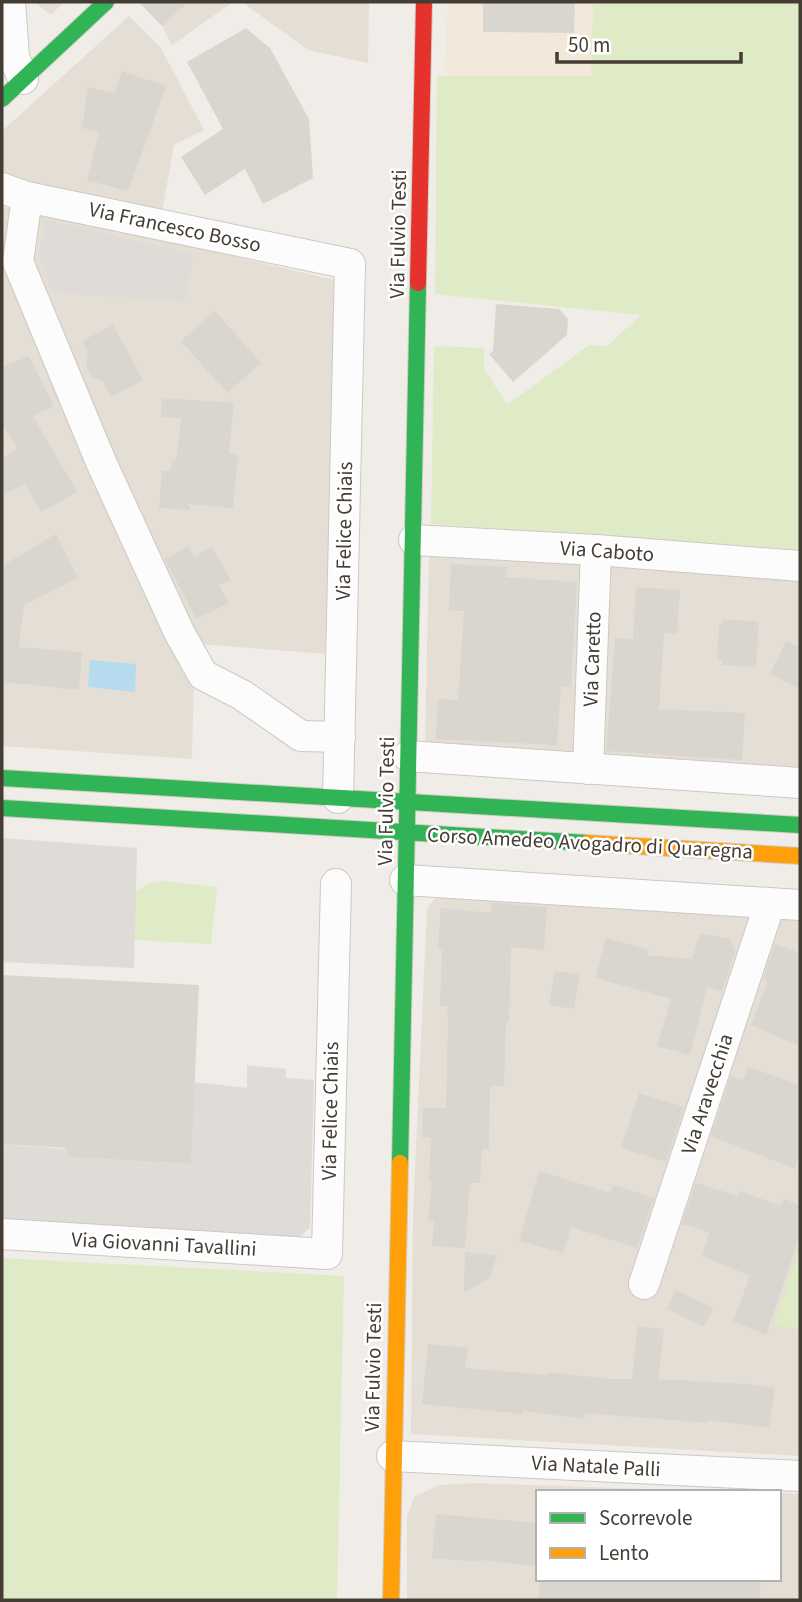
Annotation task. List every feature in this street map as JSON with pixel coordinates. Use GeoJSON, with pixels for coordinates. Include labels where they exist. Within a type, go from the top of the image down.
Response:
{"type":"FeatureCollection","features":[{"type":"Feature","properties":{"kind":"main road"},"geometry":{"type":"LineString","coordinates":[[12,89],[106,2]]}},
{"type":"Feature","properties":{"kind":"main road","name":"Via Fulvio Testi"},"geometry":{"type":"LineString","coordinates":[[391,1600],[424,2]]}},
{"type":"Feature","properties":{"kind":"main road","name":"Corso Amedeo Avogadro di Quaregna"},"geometry":{"type":"LineString","coordinates":[[2,778],[800,825]]}},
{"type":"Feature","properties":{"kind":"main road","name":"Corso Amedeo Avogadro di Quaregna"},"geometry":{"type":"LineString","coordinates":[[2,807],[800,856]]}},
{"type":"Feature","properties":{"kind":"street"},"geometry":{"type":"LineString","coordinates":[[10,2],[14,57],[12,89]]}},
{"type":"Feature","properties":{"kind":"street"},"geometry":{"type":"LineString","coordinates":[[14,192],[18,262],[101,462],[179,632],[203,675],[242,695],[300,736],[340,737]]}},
{"type":"Feature","properties":{"kind":"street","name":"Via Francesco Bosso"},"geometry":{"type":"LineString","coordinates":[[14,192],[350,264]]}},
{"type":"Feature","properties":{"kind":"street","name":"Via Felice Chiais"},"geometry":{"type":"LineString","coordinates":[[338,798],[350,264]]}},
{"type":"Feature","properties":{"kind":"street","name":"Via Caboto"},"geometry":{"type":"LineString","coordinates":[[414,540],[596,550],[800,566]]}},
{"type":"Feature","properties":{"kind":"street","name":"Via Caretto"},"geometry":{"type":"LineString","coordinates":[[588,769],[596,550]]}},
{"type":"Feature","properties":{"kind":"street"},"geometry":{"type":"LineString","coordinates":[[408,756],[800,783]]}},
{"type":"Feature","properties":{"kind":"street"},"geometry":{"type":"LineString","coordinates":[[405,880],[800,905]]}},
{"type":"Feature","properties":{"kind":"street","name":"Via Felice Chiais"},"geometry":{"type":"LineString","coordinates":[[327,1254],[336,884]]}},
{"type":"Feature","properties":{"kind":"street","name":"Via Aravecchia"},"geometry":{"type":"LineString","coordinates":[[644,1284],[769,903]]}},
{"type":"Feature","properties":{"kind":"street","name":"Via Giovanni Tavallini"},"geometry":{"type":"LineString","coordinates":[[2,1234],[327,1254]]}},
{"type":"Feature","properties":{"kind":"street","name":"Via Natale Palli"},"geometry":{"type":"LineString","coordinates":[[392,1456],[800,1476]]}},
{"type":"Feature","properties":{"kind":"shaded area"},"geometry":{"type":"Polygon","coordinates":[[[34,2],[64,2],[51,15],[34,2]]]}},
{"type":"Feature","properties":{"kind":"shaded area"},"geometry":{"type":"Polygon","coordinates":[[[146,2],[233,2],[172,45],[162,26],[142,5],[146,2]]]}},
{"type":"Feature","properties":{"kind":"shaded area"},"geometry":{"type":"Polygon","coordinates":[[[242,2],[369,2],[368,63],[308,50],[242,2]]]}},
{"type":"Feature","properties":{"kind":"shaded area"},"geometry":{"type":"Polygon","coordinates":[[[447,2],[593,2],[591,76],[445,76],[447,2]]]}},
{"type":"Feature","properties":{"kind":"shaded area"},"geometry":{"type":"Polygon","coordinates":[[[129,16],[161,48],[204,130],[174,145],[162,212],[2,176],[2,131],[129,16]]]}},
{"type":"Feature","properties":{"kind":"shaded area"},"geometry":{"type":"Polygon","coordinates":[[[2,206],[15,210],[8,263],[194,674],[192,759],[2,746],[2,206]]]}},
{"type":"Feature","properties":{"kind":"shaded area"},"geometry":{"type":"Polygon","coordinates":[[[35,209],[338,281],[325,654],[199,644],[36,273],[28,245],[35,209]]]}},
{"type":"Feature","properties":{"kind":"shaded area"},"geometry":{"type":"Polygon","coordinates":[[[46,220],[194,254],[185,302],[51,292],[39,255],[46,220]]]}},
{"type":"Feature","properties":{"kind":"shaded area"},"geometry":{"type":"Polygon","coordinates":[[[429,554],[588,563],[579,757],[425,746],[429,554]]]}},
{"type":"Feature","properties":{"kind":"shaded area"},"geometry":{"type":"Polygon","coordinates":[[[608,564],[800,576],[800,769],[602,757],[608,564]]]}},
{"type":"Feature","properties":{"kind":"shaded area"},"geometry":{"type":"Polygon","coordinates":[[[2,838],[137,848],[134,968],[2,962],[2,838]]]}},
{"type":"Feature","properties":{"kind":"shaded area"},"geometry":{"type":"Polygon","coordinates":[[[436,896],[800,917],[800,1456],[411,1434],[413,1212],[427,909],[436,896]]]}},
{"type":"Feature","properties":{"kind":"shaded area"},"geometry":{"type":"Polygon","coordinates":[[[247,1065],[286,1069],[286,1078],[314,1080],[310,1228],[296,1239],[82,1224],[2,1223],[2,1144],[66,1149],[68,1157],[190,1164],[194,1082],[247,1088],[247,1065]]]}},
{"type":"Feature","properties":{"kind":"shaded area"},"geometry":{"type":"Polygon","coordinates":[[[475,1483],[675,1490],[536,1490],[536,1581],[781,1581],[781,1493],[800,1494],[800,1600],[407,1600],[407,1518],[414,1497],[439,1485],[475,1483]]]}},
{"type":"Feature","properties":{"kind":"green space"},"geometry":{"type":"Polygon","coordinates":[[[593,2],[800,2],[800,550],[431,524],[434,346],[484,348],[484,368],[507,405],[589,345],[607,346],[641,315],[435,294],[437,76],[591,76],[593,2]]]}},
{"type":"Feature","properties":{"kind":"green space"},"geometry":{"type":"Polygon","coordinates":[[[163,881],[217,887],[211,944],[134,940],[131,896],[147,884],[163,881]]]}},
{"type":"Feature","properties":{"kind":"green space"},"geometry":{"type":"Polygon","coordinates":[[[800,1249],[800,1329],[773,1326],[800,1249]]]}},
{"type":"Feature","properties":{"kind":"green space"},"geometry":{"type":"Polygon","coordinates":[[[2,1258],[344,1276],[337,1600],[2,1600],[2,1258]]]}},
{"type":"Feature","properties":{"kind":"water"},"geometry":{"type":"Polygon","coordinates":[[[90,660],[136,664],[135,692],[88,687],[90,660]]]}},
{"type":"Feature","properties":{"kind":"building"},"geometry":{"type":"Polygon","coordinates":[[[139,2],[188,2],[162,26],[139,2]]]}},
{"type":"Feature","properties":{"kind":"building"},"geometry":{"type":"Polygon","coordinates":[[[483,2],[575,2],[574,33],[483,32],[483,2]]]}},
{"type":"Feature","properties":{"kind":"building"},"geometry":{"type":"Polygon","coordinates":[[[246,28],[270,48],[309,119],[313,178],[263,204],[245,169],[205,195],[181,157],[223,129],[187,62],[246,28]]]}},
{"type":"Feature","properties":{"kind":"building"},"geometry":{"type":"Polygon","coordinates":[[[122,71],[166,86],[128,191],[87,180],[99,132],[82,128],[88,87],[115,93],[122,71]]]}},
{"type":"Feature","properties":{"kind":"building"},"geometry":{"type":"Polygon","coordinates":[[[496,304],[559,309],[568,319],[567,335],[513,382],[489,354],[493,351],[496,304]]]}},
{"type":"Feature","properties":{"kind":"building"},"geometry":{"type":"Polygon","coordinates":[[[215,311],[261,363],[227,393],[181,341],[215,311]]]}},
{"type":"Feature","properties":{"kind":"building"},"geometry":{"type":"Polygon","coordinates":[[[113,325],[143,380],[111,397],[103,381],[93,378],[88,371],[88,353],[82,341],[113,325]]]}},
{"type":"Feature","properties":{"kind":"building"},"geometry":{"type":"Polygon","coordinates":[[[29,356],[54,406],[33,416],[77,492],[41,512],[25,484],[2,495],[2,458],[18,449],[2,424],[2,367],[29,356]]]}},
{"type":"Feature","properties":{"kind":"building"},"geometry":{"type":"Polygon","coordinates":[[[162,398],[234,403],[229,454],[238,454],[233,508],[187,504],[191,510],[159,508],[162,470],[171,471],[172,460],[176,461],[181,418],[161,417],[162,398]]]}},
{"type":"Feature","properties":{"kind":"building"},"geometry":{"type":"Polygon","coordinates":[[[56,534],[78,578],[24,605],[19,647],[82,652],[79,690],[2,684],[2,566],[56,534]]]}},
{"type":"Feature","properties":{"kind":"building"},"geometry":{"type":"Polygon","coordinates":[[[188,546],[194,557],[212,547],[231,580],[219,585],[229,603],[196,619],[165,559],[188,546]]]}},
{"type":"Feature","properties":{"kind":"building"},"geometry":{"type":"Polygon","coordinates":[[[451,564],[507,567],[506,577],[577,582],[571,687],[561,686],[557,745],[436,739],[438,699],[458,700],[464,611],[449,611],[451,564]]]}},
{"type":"Feature","properties":{"kind":"building"},"geometry":{"type":"Polygon","coordinates":[[[636,587],[680,590],[677,634],[664,633],[659,709],[745,713],[742,760],[606,751],[615,638],[633,639],[636,587]]]}},
{"type":"Feature","properties":{"kind":"building"},"geometry":{"type":"Polygon","coordinates":[[[723,620],[759,621],[756,667],[722,665],[722,660],[717,660],[719,625],[723,625],[723,620]]]}},
{"type":"Feature","properties":{"kind":"building"},"geometry":{"type":"Polygon","coordinates":[[[786,641],[800,648],[800,689],[770,674],[786,641]]]}},
{"type":"Feature","properties":{"kind":"building"},"geometry":{"type":"Polygon","coordinates":[[[491,903],[547,907],[544,950],[511,947],[504,1086],[490,1086],[489,1149],[482,1149],[480,1183],[470,1183],[465,1248],[432,1246],[434,1221],[428,1220],[432,1182],[429,1182],[431,1138],[422,1137],[423,1108],[446,1108],[448,1020],[447,1006],[440,1006],[442,950],[438,949],[441,908],[491,913],[491,903]]]}},
{"type":"Feature","properties":{"kind":"building"},"geometry":{"type":"Polygon","coordinates":[[[700,933],[730,939],[735,952],[722,991],[707,987],[690,1055],[657,1046],[671,999],[595,978],[606,938],[649,950],[647,955],[692,959],[700,933]]]}},
{"type":"Feature","properties":{"kind":"building"},"geometry":{"type":"Polygon","coordinates":[[[775,944],[800,953],[800,1046],[751,1025],[768,981],[763,979],[775,944]]]}},
{"type":"Feature","properties":{"kind":"building"},"geometry":{"type":"Polygon","coordinates":[[[555,971],[580,975],[574,1009],[549,1005],[555,971]]]}},
{"type":"Feature","properties":{"kind":"building"},"geometry":{"type":"Polygon","coordinates":[[[2,975],[199,985],[191,1164],[68,1157],[66,1148],[2,1144],[2,975]]]}},
{"type":"Feature","properties":{"kind":"building"},"geometry":{"type":"Polygon","coordinates":[[[748,1067],[800,1085],[800,1152],[795,1169],[711,1136],[731,1076],[743,1080],[748,1067]]]}},
{"type":"Feature","properties":{"kind":"building"},"geometry":{"type":"Polygon","coordinates":[[[639,1093],[684,1107],[666,1162],[621,1148],[639,1093]]]}},
{"type":"Feature","properties":{"kind":"building"},"geometry":{"type":"Polygon","coordinates":[[[539,1171],[610,1193],[613,1185],[654,1198],[637,1248],[571,1227],[563,1253],[519,1241],[539,1171]]]}},
{"type":"Feature","properties":{"kind":"building"},"geometry":{"type":"Polygon","coordinates":[[[696,1183],[738,1196],[740,1191],[781,1206],[784,1199],[800,1205],[800,1235],[766,1335],[733,1321],[750,1276],[702,1256],[709,1232],[682,1224],[696,1183]]]}},
{"type":"Feature","properties":{"kind":"building"},"geometry":{"type":"Polygon","coordinates":[[[465,1252],[497,1255],[490,1278],[464,1292],[465,1252]]]}},
{"type":"Feature","properties":{"kind":"building"},"geometry":{"type":"Polygon","coordinates":[[[676,1290],[713,1308],[704,1327],[667,1309],[676,1290]]]}},
{"type":"Feature","properties":{"kind":"building"},"geometry":{"type":"Polygon","coordinates":[[[638,1326],[664,1329],[658,1379],[775,1388],[769,1428],[707,1420],[707,1423],[585,1413],[584,1419],[523,1411],[522,1414],[422,1404],[428,1344],[468,1348],[465,1368],[632,1379],[638,1326]]]}},
{"type":"Feature","properties":{"kind":"building"},"geometry":{"type":"Polygon","coordinates":[[[436,1514],[536,1523],[535,1566],[432,1558],[436,1514]]]}},
{"type":"Feature","properties":{"kind":"building"},"geometry":{"type":"Polygon","coordinates":[[[540,1581],[761,1581],[759,1600],[538,1600],[540,1581]]]}},
{"type":"Feature","properties":{"kind":"traffic: fast"},"geometry":{"type":"LineString","coordinates":[[2,99],[106,2]]}},
{"type":"Feature","properties":{"kind":"traffic: fast"},"geometry":{"type":"LineString","coordinates":[[400,1163],[418,283]]}},
{"type":"Feature","properties":{"kind":"traffic: fast"},"geometry":{"type":"LineString","coordinates":[[2,778],[800,825]]}},
{"type":"Feature","properties":{"kind":"traffic: fast"},"geometry":{"type":"LineString","coordinates":[[2,808],[587,843]]}},
{"type":"Feature","properties":{"kind":"traffic: slow"},"geometry":{"type":"LineString","coordinates":[[587,843],[800,856]]}},
{"type":"Feature","properties":{"kind":"traffic: slow"},"geometry":{"type":"LineString","coordinates":[[391,1600],[400,1163]]}},
{"type":"Feature","properties":{"kind":"traffic: jam"},"geometry":{"type":"LineString","coordinates":[[418,283],[424,2]]}}]}
